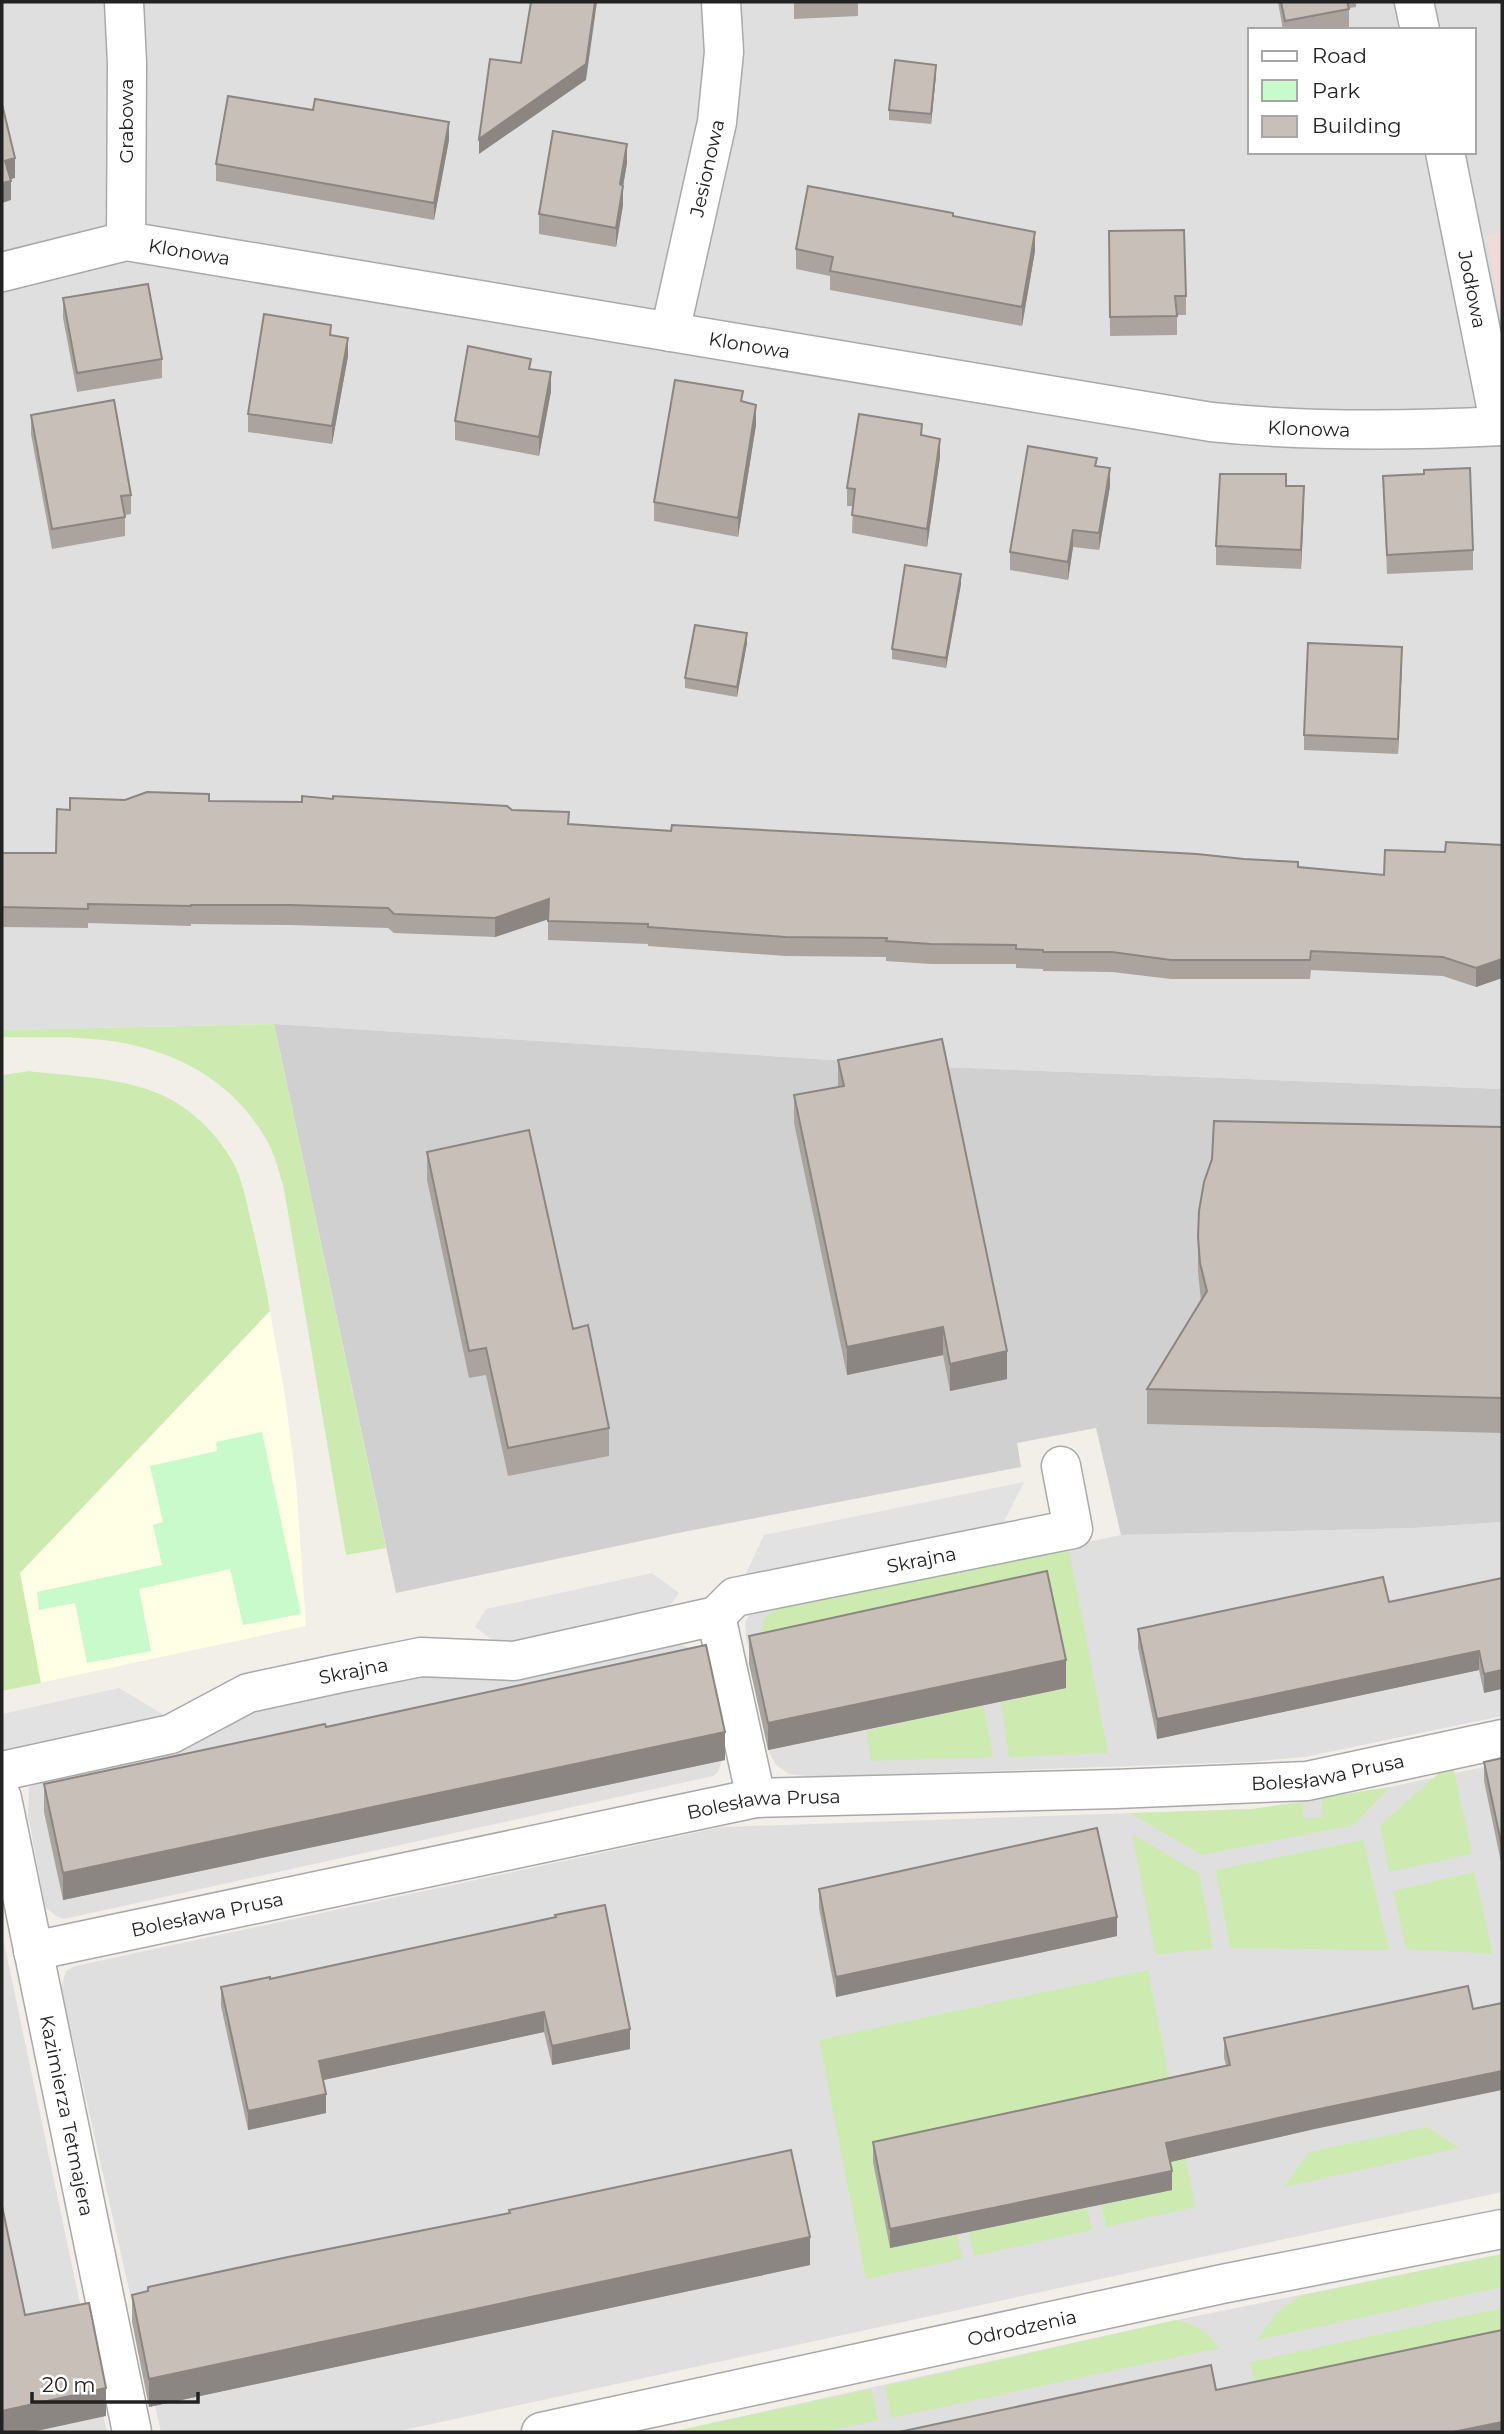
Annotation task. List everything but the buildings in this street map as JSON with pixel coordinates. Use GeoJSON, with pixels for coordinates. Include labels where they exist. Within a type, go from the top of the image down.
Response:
{"type":"FeatureCollection","features":[{"type":"Feature","properties":{"kind":"street","name":"Grabowa"},"geometry":{"type":"LineString","coordinates":[[124,2],[127,63],[126,241]]}},
{"type":"Feature","properties":{"kind":"street","name":"Jesionowa"},"geometry":{"type":"LineString","coordinates":[[670,332],[717,122],[724,52],[721,2]]}},
{"type":"Feature","properties":{"kind":"street"},"geometry":{"type":"LineString","coordinates":[[1414,2],[1420,28]]}},
{"type":"Feature","properties":{"kind":"street","name":"Jodłowa"},"geometry":{"type":"LineString","coordinates":[[1445,154],[1501,426]]}},
{"type":"Feature","properties":{"kind":"street","name":"Klonowa"},"geometry":{"type":"LineString","coordinates":[[2,272],[126,241],[1211,422],[1333,430],[1501,426]]}},
{"type":"Feature","properties":{"kind":"street","name":"Skrajna"},"geometry":{"type":"LineString","coordinates":[[2,1771],[171,1734],[248,1693],[421,1657],[514,1661],[716,1616],[735,1597],[1073,1529],[1061,1466]]}},
{"type":"Feature","properties":{"kind":"street"},"geometry":{"type":"LineString","coordinates":[[716,1616],[755,1798]]}},
{"type":"Feature","properties":{"kind":"street","name":"Bolesława Prusa"},"geometry":{"type":"LineString","coordinates":[[33,1951],[755,1798],[1116,1789],[1307,1781],[1502,1739]]}},
{"type":"Feature","properties":{"kind":"street","name":"Kazimierza Tetmajera"},"geometry":{"type":"LineString","coordinates":[[2,1798],[132,2432]]}},
{"type":"Feature","properties":{"kind":"street","name":"Odrodzenia"},"geometry":{"type":"LineString","coordinates":[[541,2432],[1223,2284],[1502,2229]]}},
{"type":"Feature","properties":{"kind":"shaded area"},"geometry":{"type":"Polygon","coordinates":[[[2,2],[1502,2],[1502,1089],[942,1067],[274,1024],[2,1030],[2,2]]]}},
{"type":"Feature","properties":{"kind":"shaded area"},"geometry":{"type":"Polygon","coordinates":[[[1502,232],[1502,326],[1487,235],[1502,232]]]}},
{"type":"Feature","properties":{"kind":"shaded area"},"geometry":{"type":"Polygon","coordinates":[[[274,1024],[942,1067],[1502,1089],[1502,1522],[1413,1528],[1121,1535],[1096,1428],[1017,1443],[1021,1467],[683,1532],[396,1593],[274,1024]]]}},
{"type":"Feature","properties":{"kind":"shaded area"},"geometry":{"type":"Polygon","coordinates":[[[29,1071],[114,1081],[156,1092],[193,1115],[224,1146],[234,1164],[242,1185],[262,1266],[285,1396],[296,1482],[306,1626],[2,1691],[2,1075],[29,1071]]]}},
{"type":"Feature","properties":{"kind":"shaded area"},"geometry":{"type":"Polygon","coordinates":[[[1024,1482],[1001,1528],[743,1580],[764,1535],[1024,1482]]]}},
{"type":"Feature","properties":{"kind":"shaded area"},"geometry":{"type":"Polygon","coordinates":[[[1502,1522],[1502,1716],[1305,1757],[1248,1762],[813,1777],[789,1774],[775,1764],[769,1752],[746,1636],[745,1623],[750,1613],[1121,1535],[1413,1528],[1502,1522]]]}},
{"type":"Feature","properties":{"kind":"shaded area"},"geometry":{"type":"Polygon","coordinates":[[[652,1573],[679,1593],[666,1611],[502,1647],[475,1627],[486,1609],[652,1573]]]}},
{"type":"Feature","properties":{"kind":"shaded area"},"geometry":{"type":"Polygon","coordinates":[[[671,1643],[691,1650],[723,1757],[718,1772],[713,1776],[64,1919],[45,1907],[28,1815],[29,1787],[36,1781],[241,1711],[420,1671],[671,1643]]]}},
{"type":"Feature","properties":{"kind":"shaded area"},"geometry":{"type":"Polygon","coordinates":[[[119,1688],[169,1718],[2,1756],[2,1714],[119,1688]]]}},
{"type":"Feature","properties":{"kind":"shaded area"},"geometry":{"type":"Polygon","coordinates":[[[1502,1763],[1502,2192],[395,2432],[161,2432],[61,1987],[66,1971],[75,1966],[722,1827],[1253,1809],[1390,1787],[1502,1763]]]}},
{"type":"Feature","properties":{"kind":"shaded area"},"geometry":{"type":"Polygon","coordinates":[[[2,1933],[107,2432],[2,2432],[2,1933]]]}},
{"type":"Feature","properties":{"kind":"shaded area"},"geometry":{"type":"Polygon","coordinates":[[[1502,2254],[1502,2432],[671,2432],[1167,2322],[1502,2254]]]}},
{"type":"Feature","properties":{"kind":"green space"},"geometry":{"type":"Polygon","coordinates":[[[274,1024],[386,1548],[346,1555],[284,1189],[266,1139],[252,1118],[217,1083],[197,1070],[152,1050],[103,1040],[2,1037],[2,1030],[274,1024]]]}},
{"type":"Feature","properties":{"kind":"green space"},"geometry":{"type":"Polygon","coordinates":[[[29,1071],[140,1087],[167,1097],[200,1120],[226,1151],[241,1182],[270,1311],[20,1573],[41,1683],[2,1691],[2,1075],[29,1071]]]}},
{"type":"Feature","properties":{"kind":"green space"},"geometry":{"type":"Polygon","coordinates":[[[262,1432],[301,1614],[243,1625],[230,1569],[139,1589],[151,1651],[87,1663],[75,1603],[39,1610],[37,1592],[162,1565],[153,1525],[163,1522],[150,1466],[217,1451],[216,1442],[262,1432]]]}},
{"type":"Feature","properties":{"kind":"green space"},"geometry":{"type":"Polygon","coordinates":[[[1069,1550],[1108,1753],[1009,1757],[1001,1702],[1066,1687],[761,1634],[764,1618],[776,1609],[1069,1550]]]}},
{"type":"Feature","properties":{"kind":"green space"},"geometry":{"type":"Polygon","coordinates":[[[983,1705],[993,1757],[871,1761],[866,1731],[983,1705]]]}},
{"type":"Feature","properties":{"kind":"green space"},"geometry":{"type":"Polygon","coordinates":[[[1454,1770],[1472,1854],[1389,1872],[1380,1825],[1439,1773],[1454,1770]]]}},
{"type":"Feature","properties":{"kind":"green space"},"geometry":{"type":"Polygon","coordinates":[[[1390,1787],[1354,1825],[1202,1855],[1130,1813],[1253,1809],[1303,1802],[1304,1819],[1323,1817],[1321,1798],[1390,1787]]]}},
{"type":"Feature","properties":{"kind":"green space"},"geometry":{"type":"Polygon","coordinates":[[[1132,1834],[1199,1873],[1213,1948],[1156,1955],[1132,1834]]]}},
{"type":"Feature","properties":{"kind":"green space"},"geometry":{"type":"Polygon","coordinates":[[[1363,1840],[1389,1950],[1230,1948],[1216,1870],[1363,1840]]]}},
{"type":"Feature","properties":{"kind":"green space"},"geometry":{"type":"Polygon","coordinates":[[[1474,1872],[1493,1954],[1406,1949],[1393,1891],[1474,1872]]]}},
{"type":"Feature","properties":{"kind":"green space"},"geometry":{"type":"Polygon","coordinates":[[[1148,1970],[1195,2207],[1106,2227],[1101,2205],[1172,2190],[873,2162],[890,2248],[957,2235],[962,2259],[866,2279],[819,2040],[1148,1970]]]}},
{"type":"Feature","properties":{"kind":"green space"},"geometry":{"type":"Polygon","coordinates":[[[1427,2127],[1459,2148],[1284,2187],[1309,2152],[1427,2127]]]}},
{"type":"Feature","properties":{"kind":"green space"},"geometry":{"type":"Polygon","coordinates":[[[1087,2208],[1092,2230],[974,2256],[969,2232],[1087,2208]]]}},
{"type":"Feature","properties":{"kind":"green space"},"geometry":{"type":"Polygon","coordinates":[[[1502,2254],[1502,2287],[1257,2340],[1276,2313],[1300,2296],[1502,2254]]]}},
{"type":"Feature","properties":{"kind":"green space"},"geometry":{"type":"Polygon","coordinates":[[[1502,2308],[1502,2432],[1265,2432],[1250,2362],[1502,2308]]]}},
{"type":"Feature","properties":{"kind":"green space"},"geometry":{"type":"Polygon","coordinates":[[[1176,2320],[1201,2330],[1219,2348],[891,2418],[885,2386],[1176,2320]]]}},
{"type":"Feature","properties":{"kind":"green space"},"geometry":{"type":"Polygon","coordinates":[[[871,2389],[878,2420],[822,2432],[671,2432],[871,2389]]]}}]}
